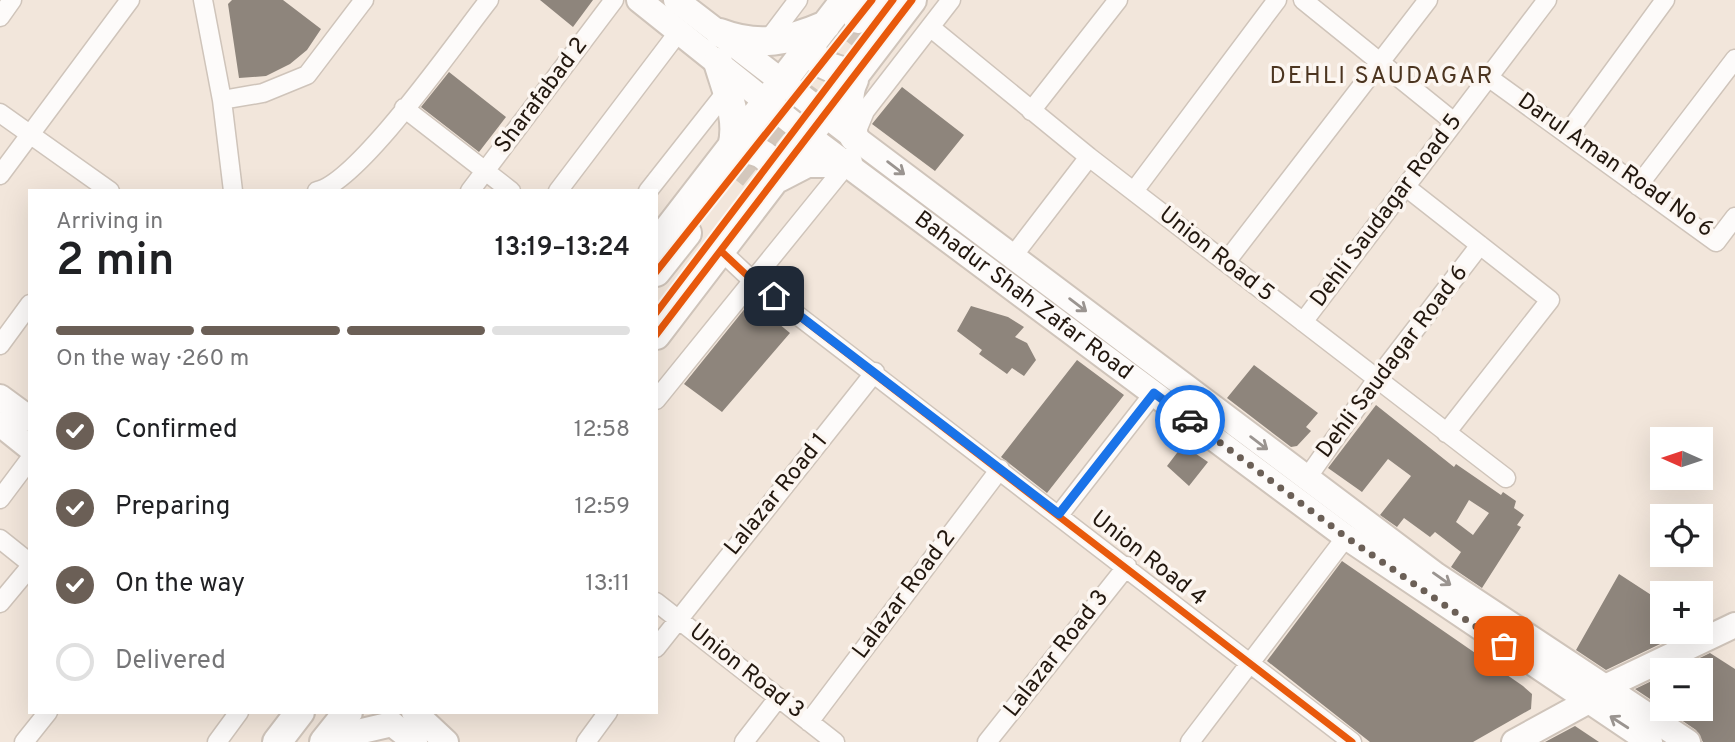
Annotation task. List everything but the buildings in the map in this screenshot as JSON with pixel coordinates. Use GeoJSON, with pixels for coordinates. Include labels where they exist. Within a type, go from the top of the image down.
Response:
{"type":"FeatureCollection","features":[{"type":"Feature","properties":{"kind":"main road","name":"Bahadur Shah Zafar Road"},"geometry":{"type":"LineString","coordinates":[[639,0],[719,62],[776,92],[1154,393],[1346,537],[1595,695]]}},
{"type":"Feature","properties":{"kind":"main road"},"geometry":{"type":"LineString","coordinates":[[677,0],[720,33],[760,50],[819,34],[862,11],[893,0]]}},
{"type":"Feature","properties":{"kind":"main road"},"geometry":{"type":"LineString","coordinates":[[658,332],[912,0]]}},
{"type":"Feature","properties":{"kind":"main road"},"geometry":{"type":"LineString","coordinates":[[819,34],[812,53],[818,62],[858,71]]}},
{"type":"Feature","properties":{"kind":"main road"},"geometry":{"type":"LineString","coordinates":[[658,242],[819,34]]}},
{"type":"Feature","properties":{"kind":"main road","name":"Bahadur Shah Zafar Road"},"geometry":{"type":"LineString","coordinates":[[760,50],[776,92]]}},
{"type":"Feature","properties":{"kind":"main road"},"geometry":{"type":"LineString","coordinates":[[719,62],[736,133],[732,147]]}},
{"type":"Feature","properties":{"kind":"main road"},"geometry":{"type":"LineString","coordinates":[[776,178],[807,163],[851,150],[850,87],[858,71]]}},
{"type":"Feature","properties":{"kind":"main road"},"geometry":{"type":"LineString","coordinates":[[732,147],[764,153],[772,161],[776,178]]}},
{"type":"Feature","properties":{"kind":"main road","name":"Bahadur Shah Zafar Road"},"geometry":{"type":"LineString","coordinates":[[851,150],[1013,256],[1595,695]]}},
{"type":"Feature","properties":{"kind":"main road"},"geometry":{"type":"LineString","coordinates":[[658,270],[739,187],[658,310]]}},
{"type":"Feature","properties":{"kind":"main road"},"geometry":{"type":"LineString","coordinates":[[0,397],[28,418]]}},
{"type":"Feature","properties":{"kind":"main road"},"geometry":{"type":"LineString","coordinates":[[0,424],[28,446]]}},
{"type":"Feature","properties":{"kind":"main road"},"geometry":{"type":"LineString","coordinates":[[1514,742],[1595,695],[1735,625]]}},
{"type":"Feature","properties":{"kind":"main road"},"geometry":{"type":"LineString","coordinates":[[1595,695],[1650,742]]}},
{"type":"Feature","properties":{"kind":"main road"},"geometry":{"type":"LineString","coordinates":[[1595,695],[1688,742]]}},
{"type":"Feature","properties":{"kind":"main road"},"geometry":{"type":"LineString","coordinates":[[281,730],[298,714]]}},
{"type":"Feature","properties":{"kind":"main road"},"geometry":{"type":"LineString","coordinates":[[324,742],[346,714]]}},
{"type":"Feature","properties":{"kind":"main road"},"geometry":{"type":"LineString","coordinates":[[416,714],[446,742]]}},
{"type":"Feature","properties":{"kind":"main road"},"geometry":{"type":"LineString","coordinates":[[332,742],[390,726],[415,742]]}},
{"type":"Feature","properties":{"kind":"street"},"geometry":{"type":"LineString","coordinates":[[0,17],[12,0]]}},
{"type":"Feature","properties":{"kind":"street"},"geometry":{"type":"LineString","coordinates":[[0,175],[130,0]]}},
{"type":"Feature","properties":{"kind":"street"},"geometry":{"type":"LineString","coordinates":[[204,0],[222,100],[233,189]]}},
{"type":"Feature","properties":{"kind":"street"},"geometry":{"type":"LineString","coordinates":[[222,100],[263,93],[307,75],[364,0]]}},
{"type":"Feature","properties":{"kind":"street"},"geometry":{"type":"LineString","coordinates":[[325,189],[364,158],[489,0]]}},
{"type":"Feature","properties":{"kind":"street","name":"Sharafabad 2"},"geometry":{"type":"LineString","coordinates":[[472,189],[614,0]]}},
{"type":"Feature","properties":{"kind":"street"},"geometry":{"type":"LineString","coordinates":[[760,50],[798,0]]}},
{"type":"Feature","properties":{"kind":"street"},"geometry":{"type":"LineString","coordinates":[[658,398],[753,281],[851,150],[865,111],[951,0]]}},
{"type":"Feature","properties":{"kind":"street"},"geometry":{"type":"LineString","coordinates":[[1031,111],[1118,0]]}},
{"type":"Feature","properties":{"kind":"street"},"geometry":{"type":"LineString","coordinates":[[1134,191],[1277,0]]}},
{"type":"Feature","properties":{"kind":"street"},"geometry":{"type":"LineString","coordinates":[[1304,0],[1454,122]]}},
{"type":"Feature","properties":{"kind":"street"},"geometry":{"type":"LineString","coordinates":[[1226,262],[1427,0]]}},
{"type":"Feature","properties":{"kind":"street","name":"Dehli Saudagar Road 5"},"geometry":{"type":"LineString","coordinates":[[1303,322],[1547,0]]}},
{"type":"Feature","properties":{"kind":"street"},"geometry":{"type":"LineString","coordinates":[[1567,134],[1665,0]]}},
{"type":"Feature","properties":{"kind":"street","name":"Union Road 5"},"geometry":{"type":"LineString","coordinates":[[930,27],[1089,158],[1506,478]]}},
{"type":"Feature","properties":{"kind":"street"},"geometry":{"type":"LineString","coordinates":[[560,189],[680,30]]}},
{"type":"Feature","properties":{"kind":"street"},"geometry":{"type":"LineString","coordinates":[[1638,186],[1735,59]]}},
{"type":"Feature","properties":{"kind":"street","name":"Darul Aman Road No 6"},"geometry":{"type":"LineString","coordinates":[[1489,77],[1716,242],[1735,217]]}},
{"type":"Feature","properties":{"kind":"street"},"geometry":{"type":"LineString","coordinates":[[650,189],[726,92]]}},
{"type":"Feature","properties":{"kind":"street"},"geometry":{"type":"LineString","coordinates":[[404,108],[507,189]]}},
{"type":"Feature","properties":{"kind":"street"},"geometry":{"type":"LineString","coordinates":[[0,113],[107,189]]}},
{"type":"Feature","properties":{"kind":"street"},"geometry":{"type":"LineString","coordinates":[[1013,256],[1089,158]]}},
{"type":"Feature","properties":{"kind":"street"},"geometry":{"type":"LineString","coordinates":[[1406,187],[1550,300],[1447,433]]}},
{"type":"Feature","properties":{"kind":"street","name":"Dehli Saudagar Road 6"},"geometry":{"type":"LineString","coordinates":[[1307,478],[1377,379],[1480,245]]}},
{"type":"Feature","properties":{"kind":"street","name":"Union Road 4"},"geometry":{"type":"LineString","coordinates":[[721,251],[753,281],[875,372],[1352,742]]}},
{"type":"Feature","properties":{"kind":"street"},"geometry":{"type":"LineString","coordinates":[[0,345],[28,307]]}},
{"type":"Feature","properties":{"kind":"street","name":"Lalazar Road 1"},"geometry":{"type":"LineString","coordinates":[[658,645],[875,372]]}},
{"type":"Feature","properties":{"kind":"street"},"geometry":{"type":"LineString","coordinates":[[1059,514],[1154,393]]}},
{"type":"Feature","properties":{"kind":"street"},"geometry":{"type":"LineString","coordinates":[[0,499],[28,462]]}},
{"type":"Feature","properties":{"kind":"street","name":"Lalazar Road 2"},"geometry":{"type":"LineString","coordinates":[[809,722],[1000,469]]}},
{"type":"Feature","properties":{"kind":"street"},"geometry":{"type":"LineString","coordinates":[[1190,742],[1346,537]]}},
{"type":"Feature","properties":{"kind":"street"},"geometry":{"type":"LineString","coordinates":[[0,539],[28,563]]}},
{"type":"Feature","properties":{"kind":"street","name":"Lalazar Road 3"},"geometry":{"type":"LineString","coordinates":[[987,742],[1126,566]]}},
{"type":"Feature","properties":{"kind":"street"},"geometry":{"type":"LineString","coordinates":[[0,604],[28,568]]}},
{"type":"Feature","properties":{"kind":"street","name":"Union Road 3"},"geometry":{"type":"LineString","coordinates":[[658,604],[835,742]]}},
{"type":"Feature","properties":{"kind":"street"},"geometry":{"type":"LineString","coordinates":[[744,742],[778,698]]}},
{"type":"Feature","properties":{"kind":"street"},"geometry":{"type":"LineString","coordinates":[[24,742],[46,714]]}},
{"type":"Feature","properties":{"kind":"street"},"geometry":{"type":"LineString","coordinates":[[216,742],[236,714]]}},
{"type":"Feature","properties":{"kind":"street"},"geometry":{"type":"LineString","coordinates":[[586,742],[607,714]]}},
{"type":"Feature","properties":{"kind":"tunnel"},"geometry":{"type":"LineString","coordinates":[[806,116],[873,26]]}},
{"type":"Feature","properties":{"kind":"tunnel"},"geometry":{"type":"LineString","coordinates":[[732,177],[798,94]]}},
{"type":"Feature","properties":{"kind":"cycle path"},"geometry":{"type":"LineString","coordinates":[[658,269],[872,0]]}},
{"type":"Feature","properties":{"kind":"cycle path"},"geometry":{"type":"LineString","coordinates":[[658,310],[893,0]]}},
{"type":"Feature","properties":{"kind":"cycle path"},"geometry":{"type":"LineString","coordinates":[[658,332],[912,0]]}},
{"type":"Feature","properties":{"kind":"cycle path"},"geometry":{"type":"LineString","coordinates":[[721,251],[753,281],[1352,742]]}},
{"type":"Feature","properties":{"kind":"way so far"},"geometry":{"type":"LineString","coordinates":[[1190,420],[1346,537],[1504,646]]}},
{"type":"Feature","properties":{"kind":"district","name":"DEHLI SAUDAGAR"},"geometry":{"type":"Point","coordinates":[1382,77]}},
{"type":"Feature","properties":{"kind":"route"},"geometry":{"type":"LineString","coordinates":[[774,296],[1059,514],[1154,393],[1190,420]]}}]}
